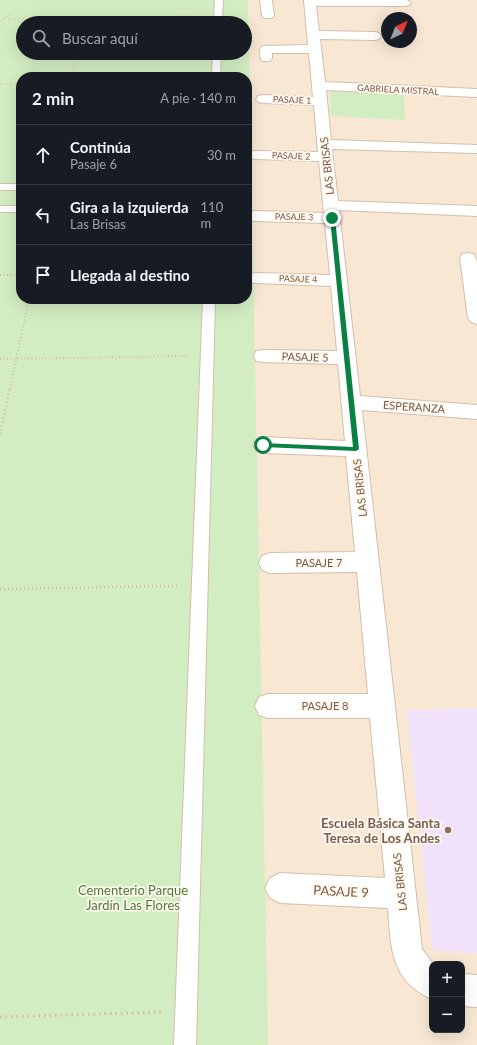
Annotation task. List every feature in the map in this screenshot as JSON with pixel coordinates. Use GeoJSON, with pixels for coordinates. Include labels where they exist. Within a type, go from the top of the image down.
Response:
{"type":"FeatureCollection","features":[{"type":"Feature","properties":{"kind":"street"},"geometry":{"type":"LineString","coordinates":[[266,0],[268,16]]}},
{"type":"Feature","properties":{"kind":"street"},"geometry":{"type":"LineString","coordinates":[[311,2],[405,3]]}},
{"type":"Feature","properties":{"kind":"street","name":"LAS BRISAS"},"geometry":{"type":"LineString","coordinates":[[311,2],[407,952],[413,965],[426,978]]}},
{"type":"Feature","properties":{"kind":"street"},"geometry":{"type":"LineString","coordinates":[[266,58],[266,49],[375,36]]}},
{"type":"Feature","properties":{"kind":"street","name":"GABRIELA MISTRAL"},"geometry":{"type":"LineString","coordinates":[[320,93],[477,93]]}},
{"type":"Feature","properties":{"kind":"street","name":"PASAJE 1"},"geometry":{"type":"LineString","coordinates":[[263,98],[320,93]]}},
{"type":"Feature","properties":{"kind":"street","name":"PASAJE 2"},"geometry":{"type":"LineString","coordinates":[[255,156],[326,151],[477,149]]}},
{"type":"Feature","properties":{"kind":"street","name":"PASAJE 3"},"geometry":{"type":"LineString","coordinates":[[255,216],[332,211],[477,211]]}},
{"type":"Feature","properties":{"kind":"street"},"geometry":{"type":"LineString","coordinates":[[468,258],[477,318]]}},
{"type":"Feature","properties":{"kind":"street","name":"PASAJE 4"},"geometry":{"type":"LineString","coordinates":[[256,278],[339,281]]}},
{"type":"Feature","properties":{"kind":"street","name":"PASAJE 5"},"geometry":{"type":"LineString","coordinates":[[263,356],[347,358]]}},
{"type":"Feature","properties":{"kind":"street","name":"ESPERANZA"},"geometry":{"type":"LineString","coordinates":[[351,402],[477,412]]}},
{"type":"Feature","properties":{"kind":"street"},"geometry":{"type":"LineString","coordinates":[[263,445],[356,449]]}},
{"type":"Feature","properties":{"kind":"street","name":"PASAJE 7"},"geometry":{"type":"LineString","coordinates":[[270,563],[368,562]]}},
{"type":"Feature","properties":{"kind":"street","name":"PASAJE 8"},"geometry":{"type":"LineString","coordinates":[[268,706],[382,706]]}},
{"type":"Feature","properties":{"kind":"street","name":"PASAJE 9"},"geometry":{"type":"LineString","coordinates":[[280,888],[401,894]]}},
{"type":"Feature","properties":{"kind":"street"},"geometry":{"type":"LineString","coordinates":[[465,990],[477,991]]}},
{"type":"Feature","properties":{"kind":"lane"},"geometry":{"type":"LineString","coordinates":[[218,16],[219,0]]}},
{"type":"Feature","properties":{"kind":"lane"},"geometry":{"type":"LineString","coordinates":[[216,72],[217,60]]}},
{"type":"Feature","properties":{"kind":"lane"},"geometry":{"type":"LineString","coordinates":[[0,187],[16,187]]}},
{"type":"Feature","properties":{"kind":"lane"},"geometry":{"type":"LineString","coordinates":[[0,209],[16,209]]}},
{"type":"Feature","properties":{"kind":"lane"},"geometry":{"type":"LineString","coordinates":[[185,1045],[209,304]]}},
{"type":"Feature","properties":{"kind":"path"},"geometry":{"type":"LineString","coordinates":[[0,21],[12,13]]}},
{"type":"Feature","properties":{"kind":"path"},"geometry":{"type":"LineString","coordinates":[[3,19],[16,19]]}},
{"type":"Feature","properties":{"kind":"path"},"geometry":{"type":"LineString","coordinates":[[72,72],[75,60]]}},
{"type":"Feature","properties":{"kind":"path"},"geometry":{"type":"LineString","coordinates":[[0,84],[16,84]]}},
{"type":"Feature","properties":{"kind":"path"},"geometry":{"type":"LineString","coordinates":[[0,275],[16,275]]}},
{"type":"Feature","properties":{"kind":"path"},"geometry":{"type":"LineString","coordinates":[[0,434],[28,304]]}},
{"type":"Feature","properties":{"kind":"path"},"geometry":{"type":"LineString","coordinates":[[0,359],[207,356]]}},
{"type":"Feature","properties":{"kind":"path"},"geometry":{"type":"LineString","coordinates":[[0,589],[200,586]]}},
{"type":"Feature","properties":{"kind":"path"},"geometry":{"type":"LineString","coordinates":[[0,1017],[186,1011]]}},
{"type":"Feature","properties":{"kind":"shaded area"},"geometry":{"type":"Polygon","coordinates":[[[0,0],[477,0],[477,1045],[0,1045],[0,0]]]}},
{"type":"Feature","properties":{"kind":"shaded area","name":"Escuela Básica Santa Teresa de Los Andes"},"geometry":{"type":"Polygon","coordinates":[[[477,708],[477,954],[432,950],[407,710],[477,708]]]}},
{"type":"Feature","properties":{"kind":"green space","name":"Cementerio Parque Jardín Las Flores"},"geometry":{"type":"Polygon","coordinates":[[[0,0],[248,0],[248,16],[16,16],[16,60],[249,60],[249,72],[16,72],[16,304],[252,304],[252,209],[268,1045],[0,1045],[0,0]]]}},
{"type":"Feature","properties":{"kind":"green space"},"geometry":{"type":"Polygon","coordinates":[[[330,90],[404,94],[405,120],[331,116],[330,90]]]}},
{"type":"Feature","properties":{"kind":"place","name":"Escuela Básica Santa Teresa de Los Andes"},"geometry":{"type":"Point","coordinates":[448,830]}},
{"type":"Feature","properties":{"kind":"route"},"geometry":{"type":"LineString","coordinates":[[263,445],[356,449],[332,218]]}}]}
